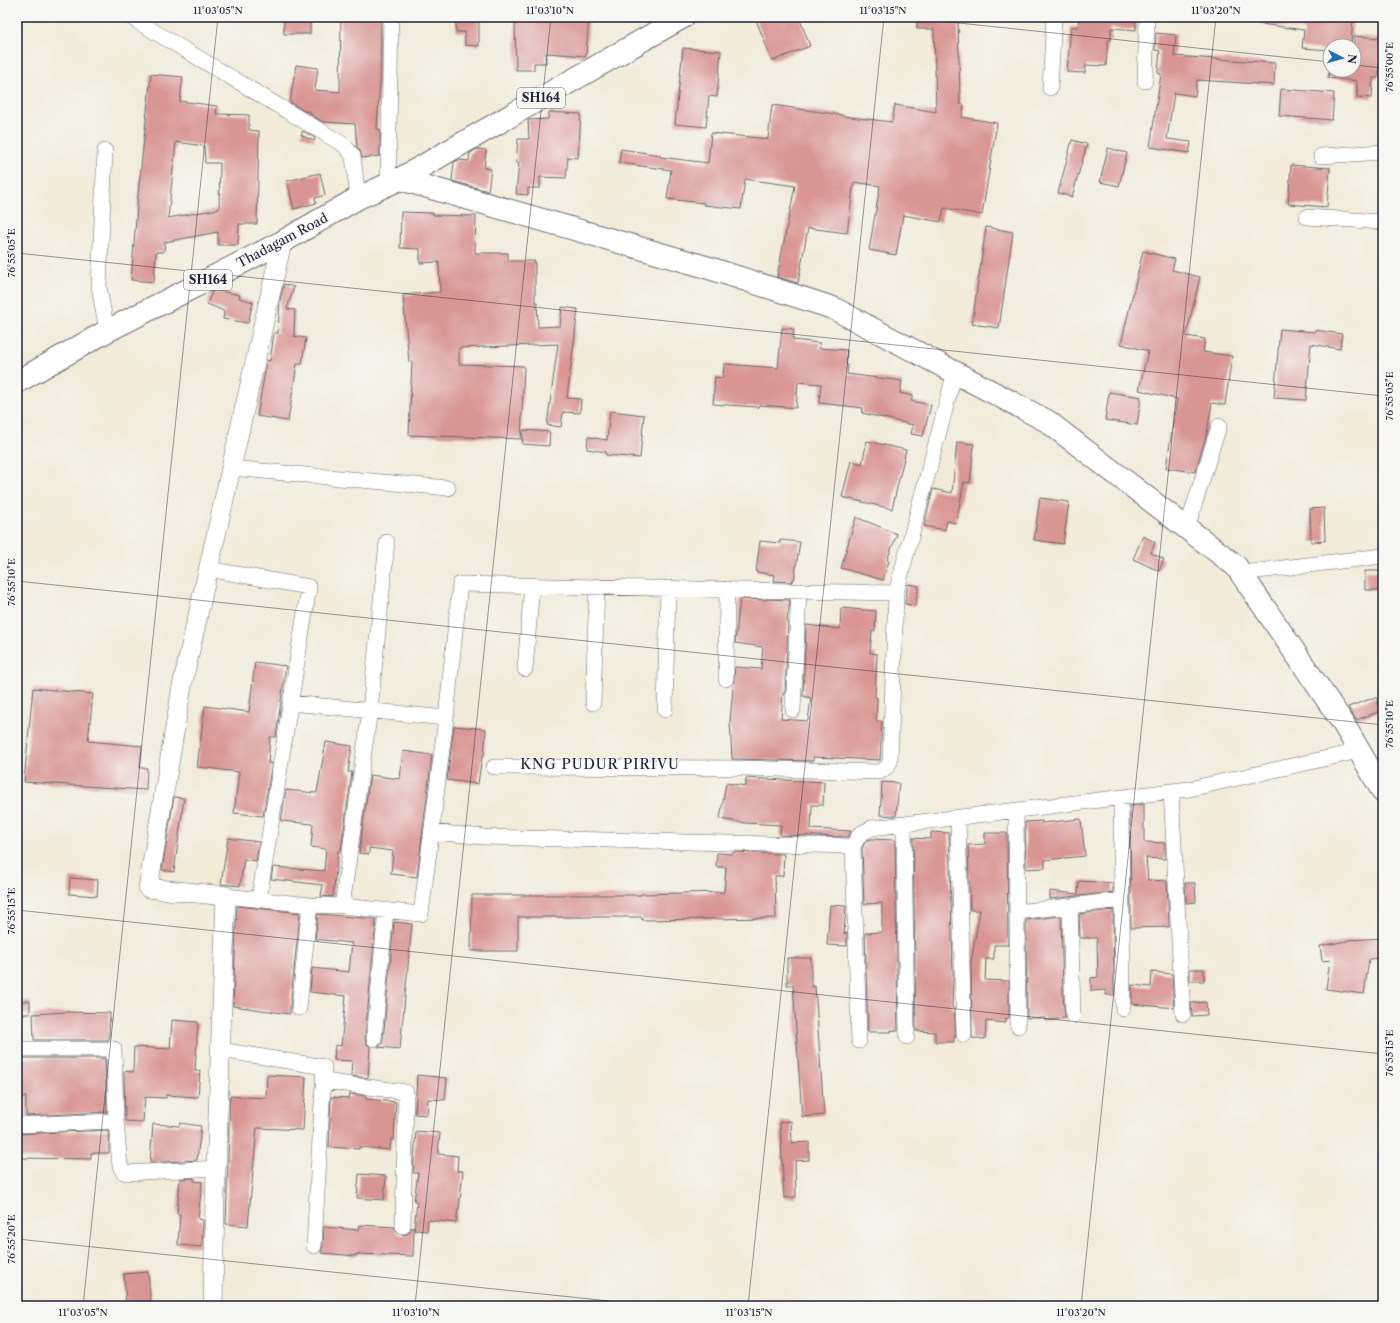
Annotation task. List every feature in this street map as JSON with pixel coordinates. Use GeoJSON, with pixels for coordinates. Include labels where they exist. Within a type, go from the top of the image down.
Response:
{"type":"FeatureCollection","features":[{"type":"Feature","properties":{"kind":"main road","name":"SH164"},"geometry":{"type":"LineString","coordinates":[[394,182],[683,17]]}},
{"type":"Feature","properties":{"kind":"main road","name":"Thadagam Road"},"geometry":{"type":"LineString","coordinates":[[17,382],[107,331],[282,242],[358,198],[394,182]]}},
{"type":"Feature","properties":{"kind":"main road"},"geometry":{"type":"LineString","coordinates":[[394,182],[706,267],[833,308],[1047,421],[1236,566],[1343,723],[1383,792]]}},
{"type":"Feature","properties":{"kind":"street"},"geometry":{"type":"LineString","coordinates":[[130,17],[344,145],[353,156],[358,198]]}},
{"type":"Feature","properties":{"kind":"street"},"geometry":{"type":"LineString","coordinates":[[391,17],[394,182]]}},
{"type":"Feature","properties":{"kind":"street"},"geometry":{"type":"LineString","coordinates":[[1050,88],[1054,17]]}},
{"type":"Feature","properties":{"kind":"street"},"geometry":{"type":"LineString","coordinates":[[1145,81],[1146,17]]}},
{"type":"Feature","properties":{"kind":"street"},"geometry":{"type":"LineString","coordinates":[[105,152],[99,287],[107,331]]}},
{"type":"Feature","properties":{"kind":"street"},"geometry":{"type":"LineString","coordinates":[[1321,156],[1383,152]]}},
{"type":"Feature","properties":{"kind":"street"},"geometry":{"type":"LineString","coordinates":[[1307,217],[1383,222]]}},
{"type":"Feature","properties":{"kind":"street"},"geometry":{"type":"LineString","coordinates":[[282,242],[182,686],[148,888],[310,905],[342,906],[422,914],[433,832],[460,584],[896,593]]}},
{"type":"Feature","properties":{"kind":"street"},"geometry":{"type":"LineString","coordinates":[[494,767],[743,768],[880,772],[887,767],[890,762],[896,593],[955,372]]}},
{"type":"Feature","properties":{"kind":"street"},"geometry":{"type":"LineString","coordinates":[[1187,528],[1219,426]]}},
{"type":"Feature","properties":{"kind":"street"},"geometry":{"type":"LineString","coordinates":[[231,468],[448,488]]}},
{"type":"Feature","properties":{"kind":"street"},"geometry":{"type":"LineString","coordinates":[[342,906],[370,710],[387,542]]}},
{"type":"Feature","properties":{"kind":"street"},"geometry":{"type":"LineString","coordinates":[[1241,573],[1383,556]]}},
{"type":"Feature","properties":{"kind":"street"},"geometry":{"type":"LineString","coordinates":[[208,569],[309,587],[259,899]]}},
{"type":"Feature","properties":{"kind":"street"},"geometry":{"type":"LineString","coordinates":[[525,669],[532,585]]}},
{"type":"Feature","properties":{"kind":"street"},"geometry":{"type":"LineString","coordinates":[[593,703],[597,586]]}},
{"type":"Feature","properties":{"kind":"street"},"geometry":{"type":"LineString","coordinates":[[664,710],[668,588]]}},
{"type":"Feature","properties":{"kind":"street"},"geometry":{"type":"LineString","coordinates":[[726,679],[728,589]]}},
{"type":"Feature","properties":{"kind":"street"},"geometry":{"type":"LineString","coordinates":[[793,710],[799,591]]}},
{"type":"Feature","properties":{"kind":"street"},"geometry":{"type":"LineString","coordinates":[[291,702],[446,718]]}},
{"type":"Feature","properties":{"kind":"street"},"geometry":{"type":"LineString","coordinates":[[859,1040],[853,846],[860,834],[872,828],[1189,789],[1359,751]]}},
{"type":"Feature","properties":{"kind":"street"},"geometry":{"type":"LineString","coordinates":[[1172,791],[1183,1014]]}},
{"type":"Feature","properties":{"kind":"street"},"geometry":{"type":"LineString","coordinates":[[1121,798],[1123,1009]]}},
{"type":"Feature","properties":{"kind":"street"},"geometry":{"type":"LineString","coordinates":[[1016,811],[1018,1026]]}},
{"type":"Feature","properties":{"kind":"street"},"geometry":{"type":"LineString","coordinates":[[958,818],[964,1035]]}},
{"type":"Feature","properties":{"kind":"street"},"geometry":{"type":"LineString","coordinates":[[904,824],[907,1037]]}},
{"type":"Feature","properties":{"kind":"street"},"geometry":{"type":"LineString","coordinates":[[433,832],[485,837],[853,846]]}},
{"type":"Feature","properties":{"kind":"street"},"geometry":{"type":"LineString","coordinates":[[214,1306],[216,1168],[226,896]]}},
{"type":"Feature","properties":{"kind":"street"},"geometry":{"type":"LineString","coordinates":[[1017,912],[1122,900]]}},
{"type":"Feature","properties":{"kind":"street"},"geometry":{"type":"LineString","coordinates":[[299,1008],[310,905]]}},
{"type":"Feature","properties":{"kind":"street"},"geometry":{"type":"LineString","coordinates":[[1070,906],[1073,1016]]}},
{"type":"Feature","properties":{"kind":"street"},"geometry":{"type":"LineString","coordinates":[[374,1039],[386,910]]}},
{"type":"Feature","properties":{"kind":"street"},"geometry":{"type":"LineString","coordinates":[[17,1049],[114,1049],[116,1121],[120,1166],[123,1172],[216,1168]]}},
{"type":"Feature","properties":{"kind":"street"},"geometry":{"type":"LineString","coordinates":[[221,1050],[324,1067],[314,1246]]}},
{"type":"Feature","properties":{"kind":"street"},"geometry":{"type":"LineString","coordinates":[[323,1081],[406,1092],[403,1226]]}},
{"type":"Feature","properties":{"kind":"street"},"geometry":{"type":"LineString","coordinates":[[17,1125],[116,1121]]}},
{"type":"Feature","properties":{"kind":"building"},"geometry":{"type":"Polygon","coordinates":[[[284,17],[310,17],[310,34],[284,34],[284,17]]]}},
{"type":"Feature","properties":{"kind":"building"},"geometry":{"type":"Polygon","coordinates":[[[341,17],[381,17],[380,81],[377,129],[380,129],[380,156],[362,158],[357,147],[355,124],[323,122],[310,114],[311,112],[304,111],[290,102],[296,65],[318,68],[315,90],[340,92],[341,17]]]}},
{"type":"Feature","properties":{"kind":"building"},"geometry":{"type":"Polygon","coordinates":[[[456,17],[479,17],[479,46],[465,45],[465,32],[456,32],[456,17]]]}},
{"type":"Feature","properties":{"kind":"building"},"geometry":{"type":"Polygon","coordinates":[[[515,17],[589,17],[586,56],[546,53],[546,63],[534,63],[534,70],[516,70],[515,17]]]}},
{"type":"Feature","properties":{"kind":"building"},"geometry":{"type":"Polygon","coordinates":[[[755,17],[799,17],[810,46],[772,61],[755,17]]]}},
{"type":"Feature","properties":{"kind":"building"},"geometry":{"type":"Polygon","coordinates":[[[917,17],[958,17],[960,104],[964,105],[962,117],[997,123],[982,215],[944,208],[941,222],[903,215],[896,255],[869,250],[880,186],[854,182],[847,233],[808,228],[798,283],[777,277],[795,186],[745,179],[741,209],[704,205],[704,203],[667,199],[671,170],[619,163],[621,149],[660,155],[660,157],[708,163],[711,133],[768,139],[772,105],[892,122],[895,105],[936,112],[934,29],[917,29],[917,17]]]}},
{"type":"Feature","properties":{"kind":"building"},"geometry":{"type":"Polygon","coordinates":[[[1079,17],[1136,17],[1136,30],[1111,28],[1111,40],[1108,40],[1106,66],[1086,65],[1085,73],[1067,72],[1071,27],[1078,27],[1079,17]]]}},
{"type":"Feature","properties":{"kind":"building"},"geometry":{"type":"Polygon","coordinates":[[[1261,17],[1353,17],[1352,38],[1322,38],[1322,49],[1302,48],[1304,30],[1261,24],[1261,17]]]}},
{"type":"Feature","properties":{"kind":"building"},"geometry":{"type":"Polygon","coordinates":[[[1156,33],[1176,35],[1174,56],[1275,63],[1274,85],[1197,80],[1195,96],[1174,93],[1167,139],[1191,142],[1189,153],[1150,147],[1161,74],[1158,73],[1160,51],[1155,50],[1156,33]]]}},
{"type":"Feature","properties":{"kind":"building"},"geometry":{"type":"Polygon","coordinates":[[[1354,36],[1381,38],[1378,78],[1373,78],[1372,98],[1357,97],[1357,81],[1328,78],[1362,78],[1362,38],[1354,38],[1354,36]]]}},
{"type":"Feature","properties":{"kind":"building"},"geometry":{"type":"Polygon","coordinates":[[[683,48],[721,51],[717,97],[709,96],[706,127],[675,124],[683,48]]]}},
{"type":"Feature","properties":{"kind":"building"},"geometry":{"type":"Polygon","coordinates":[[[151,74],[183,77],[180,101],[217,106],[216,114],[249,115],[249,130],[259,131],[257,224],[239,224],[238,245],[218,245],[218,232],[165,242],[164,252],[156,252],[154,282],[131,280],[138,195],[151,74]],[[176,142],[168,218],[219,209],[220,163],[205,163],[204,146],[176,142]]]}},
{"type":"Feature","properties":{"kind":"building"},"geometry":{"type":"Polygon","coordinates":[[[1281,89],[1334,93],[1332,120],[1279,116],[1281,89]]]}},
{"type":"Feature","properties":{"kind":"building"},"geometry":{"type":"Polygon","coordinates":[[[549,112],[581,114],[578,158],[568,157],[566,178],[540,177],[540,188],[528,188],[528,195],[516,194],[519,163],[516,163],[518,139],[529,139],[528,120],[548,119],[549,112]]]}},
{"type":"Feature","properties":{"kind":"building"},"geometry":{"type":"Polygon","coordinates":[[[303,131],[315,138],[314,141],[301,135],[303,131]]]}},
{"type":"Feature","properties":{"kind":"building"},"geometry":{"type":"Polygon","coordinates":[[[1072,140],[1087,144],[1072,197],[1058,193],[1072,140]]]}},
{"type":"Feature","properties":{"kind":"building"},"geometry":{"type":"Polygon","coordinates":[[[1108,148],[1127,153],[1119,186],[1100,182],[1108,148]]]}},
{"type":"Feature","properties":{"kind":"building"},"geometry":{"type":"Polygon","coordinates":[[[477,149],[486,150],[484,168],[491,169],[488,191],[452,181],[454,162],[459,160],[469,161],[470,153],[477,149]]]}},
{"type":"Feature","properties":{"kind":"building"},"geometry":{"type":"Polygon","coordinates":[[[1291,165],[1330,168],[1327,207],[1288,204],[1291,165]]]}},
{"type":"Feature","properties":{"kind":"building"},"geometry":{"type":"Polygon","coordinates":[[[320,173],[325,195],[315,198],[316,203],[294,209],[287,181],[320,173]]]}},
{"type":"Feature","properties":{"kind":"building"},"geometry":{"type":"Polygon","coordinates":[[[401,212],[433,213],[433,215],[476,216],[475,253],[508,253],[508,261],[535,261],[535,302],[537,302],[538,327],[560,326],[562,307],[578,309],[567,398],[581,399],[580,413],[563,412],[561,427],[547,425],[558,344],[459,348],[459,364],[524,366],[521,439],[409,435],[412,361],[409,362],[403,295],[440,292],[439,262],[420,263],[420,249],[400,248],[401,212]]]}},
{"type":"Feature","properties":{"kind":"building"},"geometry":{"type":"Polygon","coordinates":[[[986,227],[1013,232],[999,328],[972,324],[986,227]]]}},
{"type":"Feature","properties":{"kind":"building"},"geometry":{"type":"Polygon","coordinates":[[[1143,251],[1175,259],[1172,270],[1200,277],[1186,336],[1205,339],[1203,352],[1232,356],[1225,405],[1212,403],[1207,433],[1195,472],[1166,468],[1177,399],[1139,390],[1148,351],[1121,344],[1143,251]]]}},
{"type":"Feature","properties":{"kind":"building"},"geometry":{"type":"Polygon","coordinates":[[[284,284],[294,287],[287,309],[295,310],[294,336],[306,338],[302,364],[297,364],[288,421],[257,416],[267,360],[270,361],[274,333],[278,333],[280,300],[284,284]]]}},
{"type":"Feature","properties":{"kind":"building"},"geometry":{"type":"Polygon","coordinates":[[[214,290],[240,295],[239,298],[253,302],[248,323],[223,319],[224,311],[207,304],[214,290]]]}},
{"type":"Feature","properties":{"kind":"building"},"geometry":{"type":"Polygon","coordinates":[[[782,328],[794,329],[793,340],[820,343],[819,348],[847,350],[847,374],[902,381],[900,393],[913,396],[911,401],[931,405],[923,436],[911,434],[913,425],[862,413],[863,408],[819,403],[821,384],[798,382],[796,408],[759,405],[758,407],[713,404],[715,377],[723,378],[724,364],[778,368],[782,328]]]}},
{"type":"Feature","properties":{"kind":"building"},"geometry":{"type":"Polygon","coordinates":[[[1280,329],[1314,332],[1315,330],[1342,334],[1340,349],[1311,344],[1306,400],[1274,398],[1280,329]]]}},
{"type":"Feature","properties":{"kind":"building"},"geometry":{"type":"Polygon","coordinates":[[[1109,392],[1141,397],[1137,425],[1105,420],[1109,392]]]}},
{"type":"Feature","properties":{"kind":"building"},"geometry":{"type":"Polygon","coordinates":[[[610,411],[644,415],[640,458],[606,455],[606,452],[587,449],[588,437],[607,440],[610,411]]]}},
{"type":"Feature","properties":{"kind":"building"},"geometry":{"type":"Polygon","coordinates":[[[523,430],[550,432],[549,446],[522,444],[523,430]]]}},
{"type":"Feature","properties":{"kind":"building"},"geometry":{"type":"Polygon","coordinates":[[[867,441],[906,450],[892,509],[842,497],[851,461],[862,464],[867,441]]]}},
{"type":"Feature","properties":{"kind":"building"},"geometry":{"type":"Polygon","coordinates":[[[957,442],[974,444],[970,483],[964,482],[956,523],[947,521],[945,530],[924,526],[933,489],[952,493],[957,442]]]}},
{"type":"Feature","properties":{"kind":"building"},"geometry":{"type":"Polygon","coordinates":[[[1040,498],[1069,502],[1063,544],[1034,540],[1040,498]]]}},
{"type":"Feature","properties":{"kind":"building"},"geometry":{"type":"Polygon","coordinates":[[[1324,508],[1325,541],[1311,542],[1310,509],[1324,508]]]}},
{"type":"Feature","properties":{"kind":"building"},"geometry":{"type":"Polygon","coordinates":[[[856,517],[897,534],[887,560],[889,561],[883,580],[841,568],[856,517]]]}},
{"type":"Feature","properties":{"kind":"building"},"geometry":{"type":"Polygon","coordinates":[[[1143,536],[1155,542],[1151,553],[1164,559],[1159,571],[1133,559],[1143,536]]]}},
{"type":"Feature","properties":{"kind":"building"},"geometry":{"type":"Polygon","coordinates":[[[780,540],[800,542],[794,580],[792,580],[792,582],[774,581],[775,575],[756,572],[760,541],[780,543],[780,540]]]}},
{"type":"Feature","properties":{"kind":"building"},"geometry":{"type":"Polygon","coordinates":[[[1365,571],[1383,571],[1383,590],[1365,590],[1365,571]]]}},
{"type":"Feature","properties":{"kind":"building"},"geometry":{"type":"Polygon","coordinates":[[[908,584],[919,586],[915,606],[905,604],[908,584]]]}},
{"type":"Feature","properties":{"kind":"building"},"geometry":{"type":"Polygon","coordinates":[[[740,599],[790,600],[787,622],[785,693],[783,693],[781,719],[808,721],[811,698],[803,696],[806,625],[840,629],[841,608],[876,611],[875,631],[872,631],[870,653],[877,654],[875,697],[877,697],[876,721],[882,721],[880,760],[813,757],[813,761],[732,759],[730,721],[735,667],[761,669],[763,647],[735,643],[740,599]]]}},
{"type":"Feature","properties":{"kind":"building"},"geometry":{"type":"Polygon","coordinates":[[[255,662],[286,666],[276,737],[270,737],[268,763],[272,763],[263,816],[234,813],[239,772],[197,767],[205,706],[249,712],[255,662]]]}},
{"type":"Feature","properties":{"kind":"building"},"geometry":{"type":"Polygon","coordinates":[[[33,688],[93,694],[88,741],[142,746],[140,768],[147,768],[146,790],[24,782],[33,688]]]}},
{"type":"Feature","properties":{"kind":"building"},"geometry":{"type":"Polygon","coordinates":[[[1376,697],[1381,711],[1356,720],[1348,707],[1376,697]]]}},
{"type":"Feature","properties":{"kind":"building"},"geometry":{"type":"Polygon","coordinates":[[[454,726],[486,729],[484,756],[482,756],[478,784],[447,780],[454,726]]]}},
{"type":"Feature","properties":{"kind":"building"},"geometry":{"type":"Polygon","coordinates":[[[326,742],[352,746],[348,772],[352,772],[341,851],[338,851],[333,897],[321,896],[323,885],[271,879],[273,867],[324,871],[326,849],[311,847],[313,824],[281,821],[286,790],[317,792],[326,742]]]}},
{"type":"Feature","properties":{"kind":"building"},"geometry":{"type":"Polygon","coordinates":[[[403,751],[432,755],[417,877],[391,874],[393,851],[369,848],[369,854],[359,853],[370,775],[400,779],[403,751]]]}},
{"type":"Feature","properties":{"kind":"building"},"geometry":{"type":"Polygon","coordinates":[[[746,778],[824,782],[823,805],[812,805],[811,829],[851,831],[848,837],[780,835],[781,825],[745,823],[720,819],[726,783],[746,786],[746,778]]]}},
{"type":"Feature","properties":{"kind":"building"},"geometry":{"type":"Polygon","coordinates":[[[882,782],[899,783],[896,816],[880,815],[882,782]]]}},
{"type":"Feature","properties":{"kind":"building"},"geometry":{"type":"Polygon","coordinates":[[[174,797],[184,798],[174,872],[162,870],[174,797]]]}},
{"type":"Feature","properties":{"kind":"building"},"geometry":{"type":"Polygon","coordinates":[[[1144,804],[1144,842],[1165,843],[1165,859],[1146,858],[1148,880],[1167,881],[1169,927],[1131,928],[1130,806],[1144,804]]]}},
{"type":"Feature","properties":{"kind":"building"},"geometry":{"type":"Polygon","coordinates":[[[1081,819],[1085,856],[1045,860],[1045,868],[1026,869],[1025,822],[1042,821],[1042,823],[1081,819]]]}},
{"type":"Feature","properties":{"kind":"building"},"geometry":{"type":"Polygon","coordinates":[[[931,832],[949,833],[953,974],[952,1008],[954,1008],[956,1037],[954,1037],[954,1042],[935,1042],[935,1032],[916,1031],[913,838],[931,839],[931,832]]]}},
{"type":"Feature","properties":{"kind":"building"},"geometry":{"type":"Polygon","coordinates":[[[985,833],[1007,833],[1008,945],[994,945],[994,959],[986,959],[985,980],[1009,981],[1009,1018],[1006,1018],[1006,1023],[986,1021],[985,1039],[972,1038],[971,962],[980,910],[970,910],[968,845],[985,844],[985,833]]]}},
{"type":"Feature","properties":{"kind":"building"},"geometry":{"type":"Polygon","coordinates":[[[228,838],[259,842],[256,861],[244,859],[240,886],[221,884],[228,838]]]}},
{"type":"Feature","properties":{"kind":"building"},"geometry":{"type":"Polygon","coordinates":[[[870,839],[895,840],[898,1031],[891,1030],[891,1032],[868,1032],[865,933],[882,932],[882,903],[864,904],[862,848],[866,841],[870,839]]]}},
{"type":"Feature","properties":{"kind":"building"},"geometry":{"type":"Polygon","coordinates":[[[733,852],[784,854],[783,876],[775,876],[776,918],[642,920],[642,917],[518,917],[518,951],[471,951],[472,895],[641,895],[724,892],[726,867],[716,867],[717,853],[733,854],[733,852]]]}},
{"type":"Feature","properties":{"kind":"building"},"geometry":{"type":"Polygon","coordinates":[[[70,878],[98,880],[97,896],[69,894],[70,878]]]}},
{"type":"Feature","properties":{"kind":"building"},"geometry":{"type":"Polygon","coordinates":[[[1079,881],[1113,883],[1113,892],[1050,899],[1050,891],[1078,894],[1079,881]]]}},
{"type":"Feature","properties":{"kind":"building"},"geometry":{"type":"Polygon","coordinates":[[[1185,883],[1195,883],[1196,902],[1186,903],[1185,883]]]}},
{"type":"Feature","properties":{"kind":"building"},"geometry":{"type":"Polygon","coordinates":[[[830,905],[846,906],[844,934],[847,933],[847,946],[827,945],[830,905]]]}},
{"type":"Feature","properties":{"kind":"building"},"geometry":{"type":"Polygon","coordinates":[[[237,906],[300,913],[290,1014],[233,1006],[237,906]]]}},
{"type":"Feature","properties":{"kind":"building"},"geometry":{"type":"Polygon","coordinates":[[[1113,910],[1114,995],[1106,995],[1106,990],[1091,991],[1091,978],[1098,977],[1097,938],[1080,938],[1079,914],[1113,910]]]}},
{"type":"Feature","properties":{"kind":"building"},"geometry":{"type":"Polygon","coordinates":[[[318,914],[376,919],[365,1038],[366,1043],[370,1047],[368,1078],[351,1076],[352,1061],[334,1060],[335,1045],[341,1046],[346,996],[310,992],[312,968],[349,972],[352,943],[315,939],[318,914]]]}},
{"type":"Feature","properties":{"kind":"building"},"geometry":{"type":"Polygon","coordinates":[[[1061,916],[1065,1018],[1045,1021],[1045,1018],[1027,1018],[1026,920],[1061,916]]]}},
{"type":"Feature","properties":{"kind":"building"},"geometry":{"type":"Polygon","coordinates":[[[394,922],[412,924],[400,1049],[378,1047],[382,1044],[383,1040],[394,922]]]}},
{"type":"Feature","properties":{"kind":"building"},"geometry":{"type":"Polygon","coordinates":[[[1383,938],[1383,950],[1380,950],[1380,958],[1369,959],[1364,994],[1326,989],[1330,960],[1322,961],[1320,946],[1347,940],[1383,938]]]}},
{"type":"Feature","properties":{"kind":"building"},"geometry":{"type":"Polygon","coordinates":[[[787,958],[811,958],[811,986],[815,986],[824,1115],[802,1117],[793,985],[787,985],[787,958]]]}},
{"type":"Feature","properties":{"kind":"building"},"geometry":{"type":"Polygon","coordinates":[[[1190,969],[1204,969],[1204,981],[1190,981],[1190,969]]]}},
{"type":"Feature","properties":{"kind":"building"},"geometry":{"type":"Polygon","coordinates":[[[1152,972],[1172,974],[1174,1008],[1132,1004],[1132,985],[1151,987],[1152,972]]]}},
{"type":"Feature","properties":{"kind":"building"},"geometry":{"type":"Polygon","coordinates":[[[17,1001],[30,1001],[30,1014],[17,1014],[17,1001]]]}},
{"type":"Feature","properties":{"kind":"building"},"geometry":{"type":"Polygon","coordinates":[[[1206,1002],[1207,1015],[1192,1016],[1191,1003],[1206,1002]]]}},
{"type":"Feature","properties":{"kind":"building"},"geometry":{"type":"Polygon","coordinates":[[[67,1012],[110,1013],[109,1040],[34,1040],[33,1014],[67,1012]]]}},
{"type":"Feature","properties":{"kind":"building"},"geometry":{"type":"Polygon","coordinates":[[[172,1020],[198,1022],[195,1071],[200,1071],[198,1097],[166,1095],[166,1098],[145,1097],[143,1122],[125,1121],[124,1071],[133,1072],[134,1047],[170,1049],[172,1020]]]}},
{"type":"Feature","properties":{"kind":"building"},"geometry":{"type":"Polygon","coordinates":[[[20,1058],[105,1058],[107,1112],[26,1116],[26,1097],[17,1097],[17,1076],[20,1076],[20,1058]]]}},
{"type":"Feature","properties":{"kind":"building"},"geometry":{"type":"Polygon","coordinates":[[[267,1075],[306,1077],[303,1130],[257,1128],[248,1226],[226,1224],[230,1096],[266,1098],[267,1075]]]}},
{"type":"Feature","properties":{"kind":"building"},"geometry":{"type":"Polygon","coordinates":[[[417,1075],[447,1078],[445,1100],[428,1099],[427,1115],[415,1114],[417,1075]]]}},
{"type":"Feature","properties":{"kind":"building"},"geometry":{"type":"Polygon","coordinates":[[[350,1094],[366,1096],[366,1099],[396,1102],[394,1139],[391,1139],[390,1150],[359,1147],[359,1149],[329,1147],[331,1097],[349,1098],[350,1094]]]}},
{"type":"Feature","properties":{"kind":"building"},"geometry":{"type":"Polygon","coordinates":[[[791,1121],[792,1143],[809,1142],[809,1160],[795,1161],[796,1197],[784,1198],[780,1122],[791,1121]]]}},
{"type":"Feature","properties":{"kind":"building"},"geometry":{"type":"Polygon","coordinates":[[[180,1123],[201,1126],[197,1160],[150,1163],[153,1124],[179,1126],[180,1123]]]}},
{"type":"Feature","properties":{"kind":"building"},"geometry":{"type":"Polygon","coordinates":[[[108,1130],[109,1153],[91,1153],[91,1159],[17,1158],[17,1134],[108,1130]]]}},
{"type":"Feature","properties":{"kind":"building"},"geometry":{"type":"Polygon","coordinates":[[[416,1131],[440,1133],[438,1154],[458,1156],[457,1171],[463,1171],[456,1223],[428,1220],[427,1231],[414,1230],[417,1202],[414,1201],[418,1173],[413,1173],[416,1131]]]}},
{"type":"Feature","properties":{"kind":"building"},"geometry":{"type":"Polygon","coordinates":[[[359,1174],[386,1176],[384,1200],[357,1198],[359,1174]]]}},
{"type":"Feature","properties":{"kind":"building"},"geometry":{"type":"Polygon","coordinates":[[[194,1178],[194,1181],[202,1182],[198,1219],[203,1220],[202,1247],[178,1245],[180,1214],[177,1214],[180,1179],[194,1178]]]}},
{"type":"Feature","properties":{"kind":"building"},"geometry":{"type":"Polygon","coordinates":[[[360,1225],[394,1227],[398,1233],[402,1235],[408,1234],[411,1228],[414,1228],[413,1256],[356,1254],[356,1256],[321,1253],[324,1227],[359,1230],[360,1225]]]}},
{"type":"Feature","properties":{"kind":"building"},"geometry":{"type":"Polygon","coordinates":[[[148,1272],[151,1306],[126,1306],[124,1274],[148,1272]]]}},
{"type":"Feature","properties":{"kind":"district","name":"KNG PUDUR PIRIVU"},"geometry":{"type":"Point","coordinates":[600,764]}}]}
